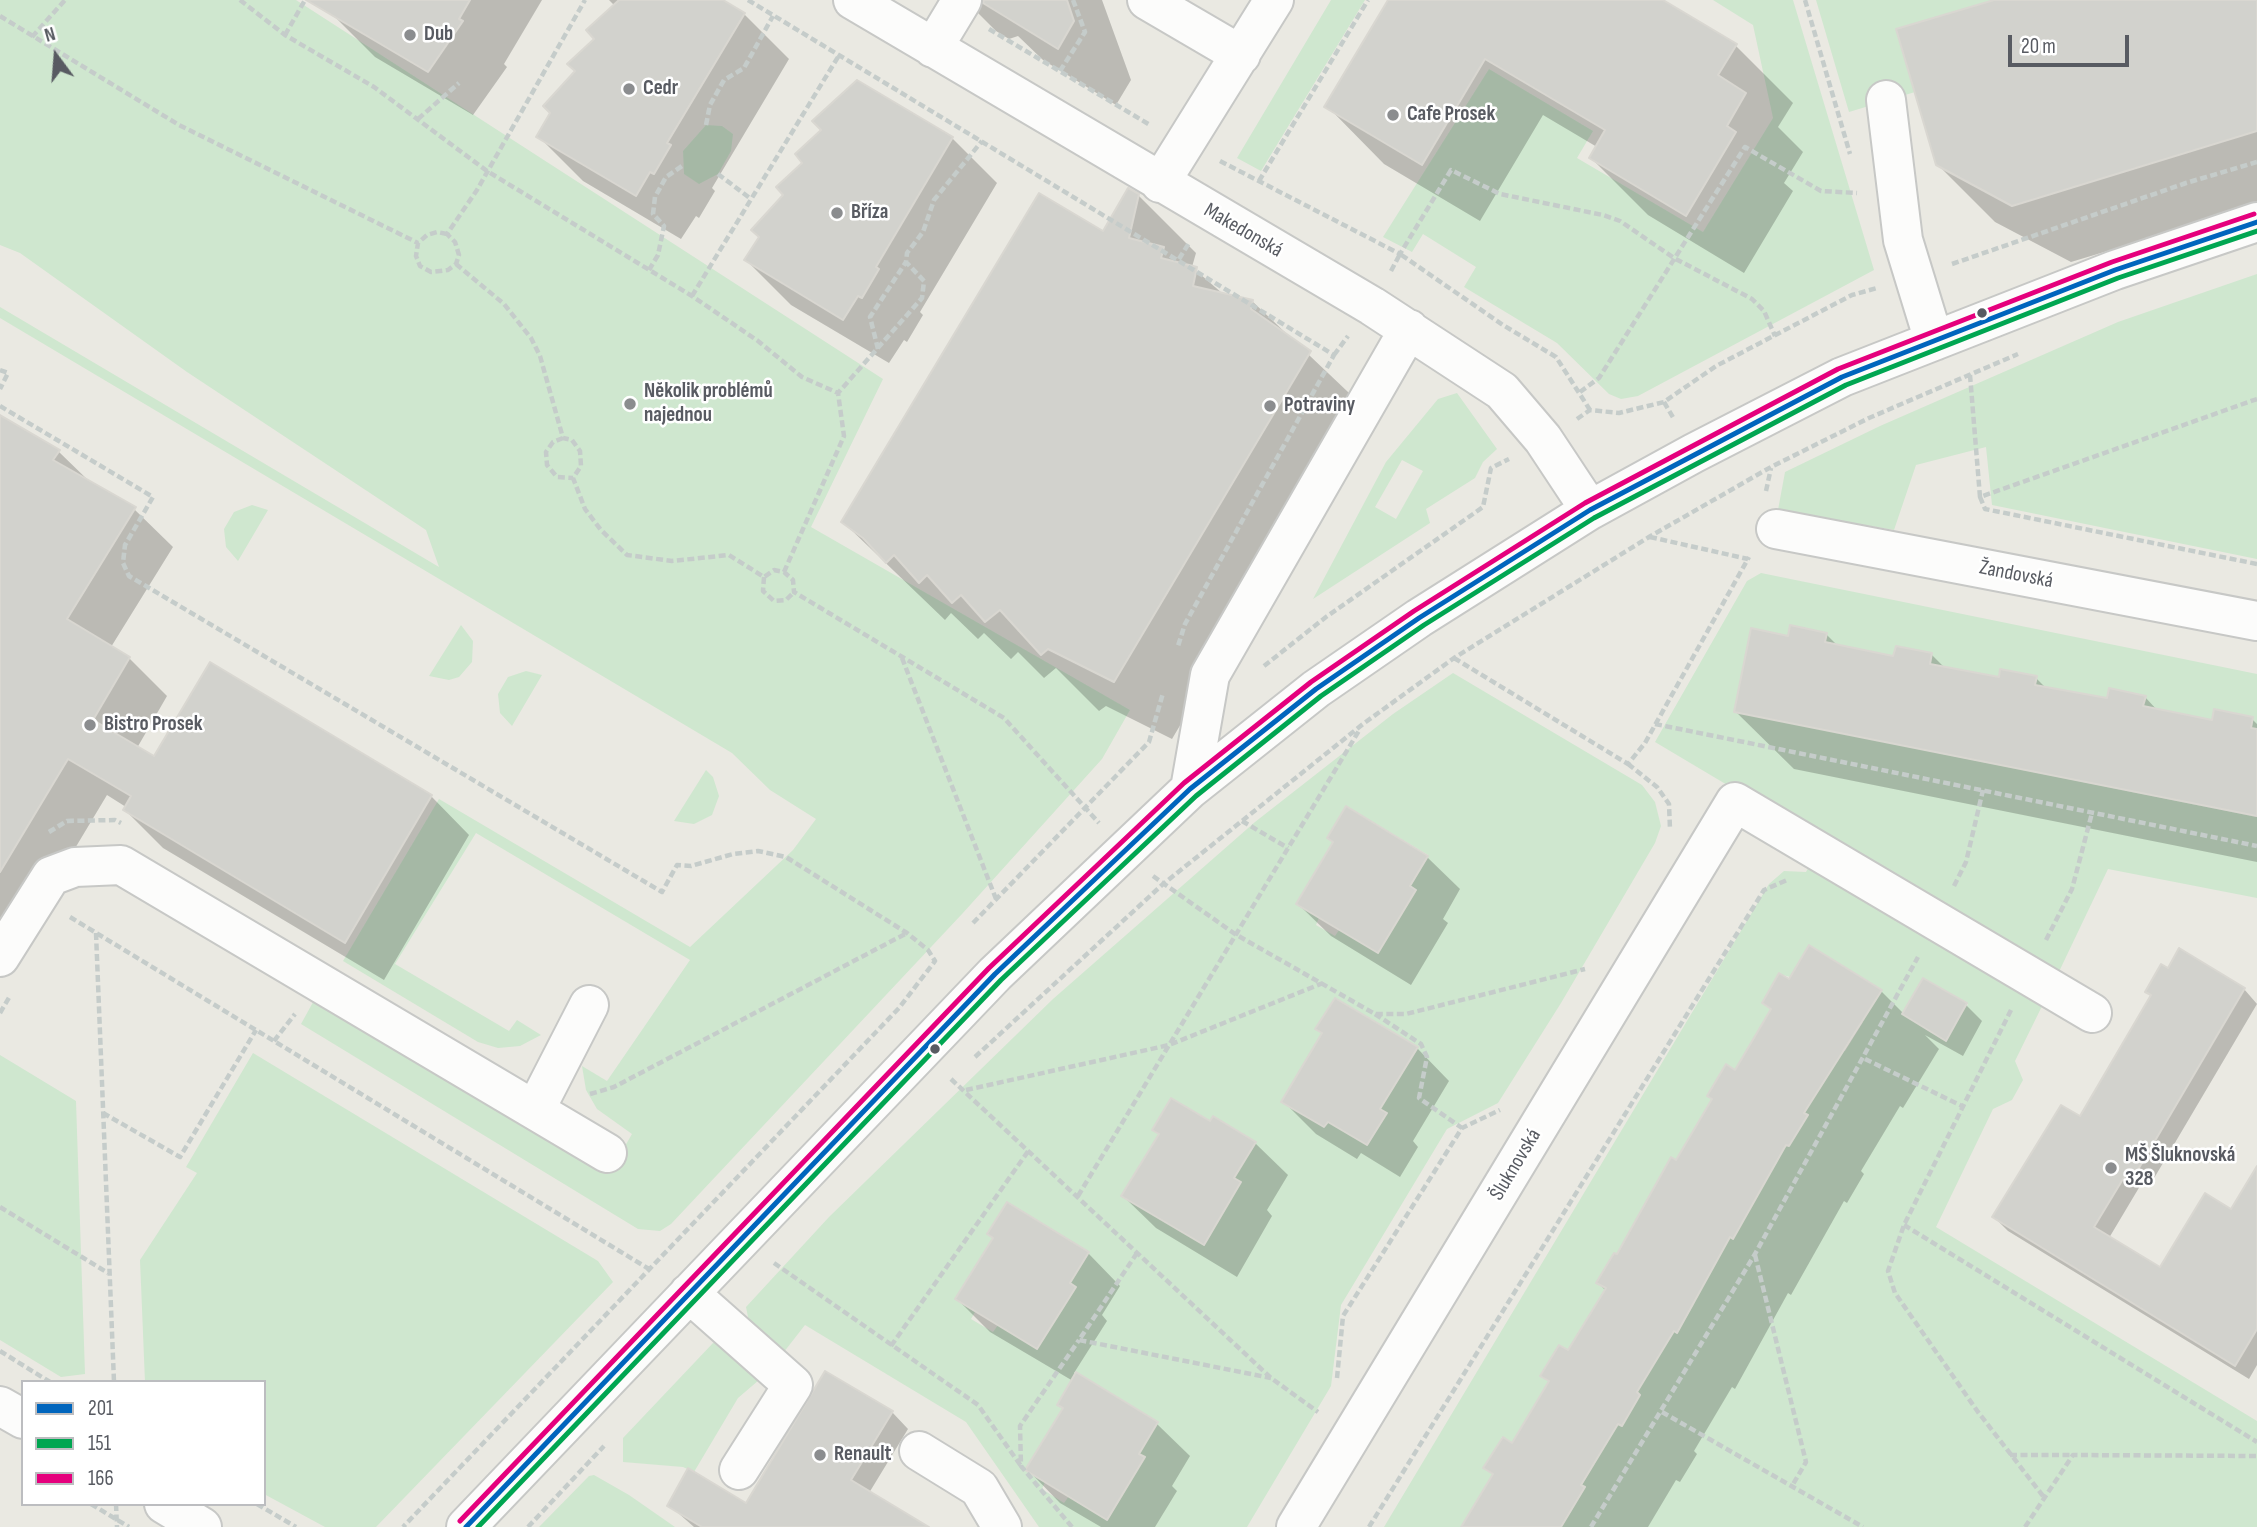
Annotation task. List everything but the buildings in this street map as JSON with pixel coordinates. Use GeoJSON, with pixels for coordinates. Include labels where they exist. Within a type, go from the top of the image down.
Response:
{"type":"FeatureCollection","features":[{"type":"Feature","properties":{"kind":"street","name":"Makedonská"},"geometry":{"type":"LineString","coordinates":[[853,0],[1409,329],[1502,391],[1543,439],[1590,510]]}},
{"type":"Feature","properties":{"kind":"street"},"geometry":{"type":"LineString","coordinates":[[933,48],[962,0]]}},
{"type":"Feature","properties":{"kind":"street"},"geometry":{"type":"LineString","coordinates":[[1147,0],[1241,55]]}},
{"type":"Feature","properties":{"kind":"street"},"geometry":{"type":"LineString","coordinates":[[1160,183],[1274,0]]}},
{"type":"Feature","properties":{"kind":"street"},"geometry":{"type":"LineString","coordinates":[[1886,100],[1903,240],[1934,341]]}},
{"type":"Feature","properties":{"kind":"street"},"geometry":{"type":"LineString","coordinates":[[466,1527],[995,974],[1190,789],[1316,689],[1419,618],[1590,510],[1842,377],[2116,270],[2257,222]]}},
{"type":"Feature","properties":{"kind":"street"},"geometry":{"type":"LineString","coordinates":[[1190,789],[1210,675],[1409,329]]}},
{"type":"Feature","properties":{"kind":"street","name":"Žandovská"},"geometry":{"type":"LineString","coordinates":[[1764,538],[2257,621]]}},
{"type":"Feature","properties":{"kind":"street","name":"Šluknovská"},"geometry":{"type":"LineString","coordinates":[[1296,1527],[1735,802],[1936,922]]}},
{"type":"Feature","properties":{"kind":"street"},"geometry":{"type":"LineString","coordinates":[[0,957],[51,876],[75,867],[121,865],[607,1153]]}},
{"type":"Feature","properties":{"kind":"street"},"geometry":{"type":"LineString","coordinates":[[1936,922],[2092,1013]]}},
{"type":"Feature","properties":{"kind":"street"},"geometry":{"type":"LineString","coordinates":[[535,1110],[589,1005]]}},
{"type":"Feature","properties":{"kind":"street"},"geometry":{"type":"LineString","coordinates":[[690,1293],[793,1385],[739,1470]]}},
{"type":"Feature","properties":{"kind":"street"},"geometry":{"type":"LineString","coordinates":[[0,1406],[21,1418]]}},
{"type":"Feature","properties":{"kind":"street"},"geometry":{"type":"LineString","coordinates":[[919,1451],[979,1488],[1002,1527]]}},
{"type":"Feature","properties":{"kind":"street"},"geometry":{"type":"LineString","coordinates":[[167,1506],[202,1527]]}},
{"type":"Feature","properties":{"kind":"path"},"geometry":{"type":"LineString","coordinates":[[32,37],[65,0]]}},
{"type":"Feature","properties":{"kind":"path"},"geometry":{"type":"LineString","coordinates":[[240,0],[285,35],[374,87],[487,171],[692,296],[758,341],[802,377],[838,393]]}},
{"type":"Feature","properties":{"kind":"path"},"geometry":{"type":"LineString","coordinates":[[285,35],[305,0]]}},
{"type":"Feature","properties":{"kind":"path"},"geometry":{"type":"LineString","coordinates":[[447,234],[487,171],[585,0]]}},
{"type":"Feature","properties":{"kind":"path"},"geometry":{"type":"LineString","coordinates":[[748,0],[838,57],[982,141],[1334,355],[1185,624],[1173,660],[1210,675],[1240,683],[1326,617],[1483,508],[1491,468],[1590,410],[1619,414],[1664,402]]}},
{"type":"Feature","properties":{"kind":"path"},"geometry":{"type":"LineString","coordinates":[[1060,71],[1084,32],[1073,0]]}},
{"type":"Feature","properties":{"kind":"path"},"geometry":{"type":"LineString","coordinates":[[1259,181],[1368,0]]}},
{"type":"Feature","properties":{"kind":"path"},"geometry":{"type":"LineString","coordinates":[[1805,0],[1839,117]]}},
{"type":"Feature","properties":{"kind":"path"},"geometry":{"type":"LineString","coordinates":[[0,16],[179,125],[418,243]]}},
{"type":"Feature","properties":{"kind":"path"},"geometry":{"type":"LineString","coordinates":[[706,125],[710,105],[724,80],[744,68],[773,16]]}},
{"type":"Feature","properties":{"kind":"path"},"geometry":{"type":"LineString","coordinates":[[692,296],[838,57]]}},
{"type":"Feature","properties":{"kind":"path"},"geometry":{"type":"LineString","coordinates":[[418,119],[459,83]]}},
{"type":"Feature","properties":{"kind":"path"},"geometry":{"type":"LineString","coordinates":[[878,349],[870,317],[906,262],[907,253],[923,232],[934,200],[982,141]]}},
{"type":"Feature","properties":{"kind":"path"},"geometry":{"type":"LineString","coordinates":[[1580,392],[1600,378],[1745,147],[1821,191],[1861,193]]}},
{"type":"Feature","properties":{"kind":"path"},"geometry":{"type":"LineString","coordinates":[[649,270],[658,255],[664,226],[653,214],[655,197],[666,177],[682,166]]}},
{"type":"Feature","properties":{"kind":"path"},"geometry":{"type":"LineString","coordinates":[[1400,254],[1451,170],[1500,194],[1620,221],[1674,258],[1752,299],[1764,311],[1775,336]]}},
{"type":"Feature","properties":{"kind":"path"},"geometry":{"type":"LineString","coordinates":[[718,174],[751,199]]}},
{"type":"Feature","properties":{"kind":"path"},"geometry":{"type":"LineString","coordinates":[[437,232],[447,234],[455,242],[459,255],[456,264],[448,270],[431,272],[420,266],[416,256],[418,243],[426,235],[437,232]]}},
{"type":"Feature","properties":{"kind":"path"},"geometry":{"type":"LineString","coordinates":[[838,393],[922,298],[924,281],[906,262]]}},
{"type":"Feature","properties":{"kind":"path"},"geometry":{"type":"LineString","coordinates":[[456,264],[504,304],[522,323],[540,356],[563,438]]}},
{"type":"Feature","properties":{"kind":"path"},"geometry":{"type":"LineString","coordinates":[[971,1061],[1162,885],[1363,724],[1454,659],[1649,537],[1771,467],[1869,418],[2020,353]]}},
{"type":"Feature","properties":{"kind":"path"},"geometry":{"type":"LineString","coordinates":[[0,370],[8,373],[0,389]]}},
{"type":"Feature","properties":{"kind":"path"},"geometry":{"type":"LineString","coordinates":[[1970,376],[1980,497],[1985,509],[2257,564]]}},
{"type":"Feature","properties":{"kind":"path"},"geometry":{"type":"LineString","coordinates":[[784,572],[844,436],[838,393]]}},
{"type":"Feature","properties":{"kind":"path"},"geometry":{"type":"LineString","coordinates":[[1980,497],[2257,399]]}},
{"type":"Feature","properties":{"kind":"path"},"geometry":{"type":"LineString","coordinates":[[0,406],[153,497],[125,545],[123,563],[130,576],[662,892],[677,864],[691,866],[733,854],[758,851],[786,857],[907,933],[928,950],[935,961],[906,999],[402,1527]]}},
{"type":"Feature","properties":{"kind":"path"},"geometry":{"type":"LineString","coordinates":[[563,438],[572,440],[580,451],[581,466],[573,478],[557,477],[547,465],[546,452],[553,442],[563,438]]}},
{"type":"Feature","properties":{"kind":"path"},"geometry":{"type":"LineString","coordinates":[[1765,494],[1771,467]]}},
{"type":"Feature","properties":{"kind":"path"},"geometry":{"type":"LineString","coordinates":[[573,478],[585,509],[601,530],[627,555],[672,561],[729,555],[764,577]]}},
{"type":"Feature","properties":{"kind":"path"},"geometry":{"type":"LineString","coordinates":[[1649,537],[1749,559]]}},
{"type":"Feature","properties":{"kind":"path"},"geometry":{"type":"LineString","coordinates":[[1628,764],[1655,724],[1749,559],[1764,538]]}},
{"type":"Feature","properties":{"kind":"path"},"geometry":{"type":"LineString","coordinates":[[764,577],[774,570],[784,572],[793,580],[794,593]]}},
{"type":"Feature","properties":{"kind":"path"},"geometry":{"type":"LineString","coordinates":[[764,577],[763,591],[774,601],[786,600],[794,593]]}},
{"type":"Feature","properties":{"kind":"path"},"geometry":{"type":"LineString","coordinates":[[794,593],[1004,718],[1086,809],[1162,885],[1235,934],[1324,983],[1421,1044],[1427,1057],[1419,1097],[1462,1128]]}},
{"type":"Feature","properties":{"kind":"path"},"geometry":{"type":"LineString","coordinates":[[901,656],[996,899]]}},
{"type":"Feature","properties":{"kind":"path"},"geometry":{"type":"LineString","coordinates":[[1454,659],[1628,764],[1657,787],[1669,804],[1669,837]]}},
{"type":"Feature","properties":{"kind":"path"},"geometry":{"type":"LineString","coordinates":[[972,923],[1149,742],[1166,684]]}},
{"type":"Feature","properties":{"kind":"path"},"geometry":{"type":"LineString","coordinates":[[1078,1196],[1363,724]]}},
{"type":"Feature","properties":{"kind":"path"},"geometry":{"type":"LineString","coordinates":[[1655,724],[2257,846]]}},
{"type":"Feature","properties":{"kind":"path"},"geometry":{"type":"LineString","coordinates":[[1591,1527],[1755,1254],[1864,1059],[1966,862],[1983,790]]}},
{"type":"Feature","properties":{"kind":"path"},"geometry":{"type":"LineString","coordinates":[[2043,1496],[2010,1455],[1895,1293],[1888,1271],[1904,1225],[2072,889],[2092,813]]}},
{"type":"Feature","properties":{"kind":"path"},"geometry":{"type":"LineString","coordinates":[[1242,821],[1288,848]]}},
{"type":"Feature","properties":{"kind":"path"},"geometry":{"type":"LineString","coordinates":[[1369,1527],[1764,890],[1796,876]]}},
{"type":"Feature","properties":{"kind":"path"},"geometry":{"type":"LineString","coordinates":[[37,897],[649,1269]]}},
{"type":"Feature","properties":{"kind":"path"},"geometry":{"type":"LineString","coordinates":[[96,933],[114,1380]]}},
{"type":"Feature","properties":{"kind":"path"},"geometry":{"type":"LineString","coordinates":[[535,1110],[614,1087],[907,933]]}},
{"type":"Feature","properties":{"kind":"path"},"geometry":{"type":"LineString","coordinates":[[1375,1014],[1406,1014],[1593,968],[1586,979]]}},
{"type":"Feature","properties":{"kind":"path"},"geometry":{"type":"LineString","coordinates":[[966,1090],[1169,1045],[1324,983]]}},
{"type":"Feature","properties":{"kind":"path"},"geometry":{"type":"LineString","coordinates":[[103,1112],[180,1157],[256,1030]]}},
{"type":"Feature","properties":{"kind":"path"},"geometry":{"type":"LineString","coordinates":[[1864,1059],[1964,1107]]}},
{"type":"Feature","properties":{"kind":"path"},"geometry":{"type":"LineString","coordinates":[[942,1089],[961,1070]]}},
{"type":"Feature","properties":{"kind":"path"},"geometry":{"type":"LineString","coordinates":[[951,1079],[966,1090],[1271,1378],[1325,1416]]}},
{"type":"Feature","properties":{"kind":"path"},"geometry":{"type":"LineString","coordinates":[[1336,1382],[1343,1316],[1462,1128],[1509,1106]]}},
{"type":"Feature","properties":{"kind":"path"},"geometry":{"type":"LineString","coordinates":[[891,1346],[1029,1150]]}},
{"type":"Feature","properties":{"kind":"path"},"geometry":{"type":"LineString","coordinates":[[0,1207],[109,1273]]}},
{"type":"Feature","properties":{"kind":"path"},"geometry":{"type":"LineString","coordinates":[[1904,1225],[2257,1442]]}},
{"type":"Feature","properties":{"kind":"path"},"geometry":{"type":"LineString","coordinates":[[1021,1466],[1020,1426],[1137,1253]]}},
{"type":"Feature","properties":{"kind":"path"},"geometry":{"type":"LineString","coordinates":[[1755,1254],[1806,1462],[1792,1486]]}},
{"type":"Feature","properties":{"kind":"path"},"geometry":{"type":"LineString","coordinates":[[774,1263],[978,1405],[1021,1466],[1072,1527]]}},
{"type":"Feature","properties":{"kind":"path"},"geometry":{"type":"LineString","coordinates":[[1079,1339],[1271,1378]]}},
{"type":"Feature","properties":{"kind":"path"},"geometry":{"type":"LineString","coordinates":[[0,1351],[47,1380]]}},
{"type":"Feature","properties":{"kind":"path"},"geometry":{"type":"LineString","coordinates":[[1662,1412],[1864,1527]]}},
{"type":"Feature","properties":{"kind":"path"},"geometry":{"type":"LineString","coordinates":[[2010,1455],[2257,1456]]}},
{"type":"Feature","properties":{"kind":"path"},"geometry":{"type":"LineString","coordinates":[[2025,1527],[2043,1496],[2073,1455]]}},
{"type":"Feature","properties":{"kind":"path"},"geometry":{"type":"LineString","coordinates":[[94,1506],[129,1527]]}},
{"type":"Feature","properties":{"kind":"path"},"geometry":{"type":"LineString","coordinates":[[116,1506],[117,1527]]}},
{"type":"Feature","properties":{"kind":"path"},"geometry":{"type":"LineString","coordinates":[[260,1506],[296,1527]]}},
{"type":"Feature","properties":{"kind":"green space"},"geometry":{"type":"Polygon","coordinates":[[[0,0],[296,0],[883,379],[811,527],[1130,710],[1102,759],[962,914],[671,1224],[660,1231],[638,1229],[301,1024],[317,995],[611,1170],[632,1134],[597,1109],[586,1090],[582,1066],[607,1081],[690,960],[476,833],[395,964],[509,1031],[517,1020],[541,1035],[520,1046],[498,1048],[478,1042],[343,961],[439,799],[690,947],[793,850],[816,819],[770,790],[732,753],[0,318],[0,307],[439,567],[426,530],[187,372],[20,253],[0,245],[0,0]]]}},
{"type":"Feature","properties":{"kind":"green space"},"geometry":{"type":"Polygon","coordinates":[[[1331,0],[1365,0],[1261,171],[1237,158],[1331,0]]]}},
{"type":"Feature","properties":{"kind":"green space"},"geometry":{"type":"Polygon","coordinates":[[[1713,0],[1793,0],[1874,270],[1638,396],[1621,399],[1609,394],[1557,343],[1464,287],[1476,267],[1423,234],[1412,252],[1383,237],[1489,69],[1593,131],[1577,158],[1703,232],[1773,118],[1753,25],[1713,0]]]}},
{"type":"Feature","properties":{"kind":"green space"},"geometry":{"type":"Polygon","coordinates":[[[1816,0],[1994,0],[1897,29],[1915,92],[1849,112],[1816,0]]]}},
{"type":"Feature","properties":{"kind":"green space"},"geometry":{"type":"Polygon","coordinates":[[[706,125],[722,126],[733,134],[731,151],[718,174],[699,184],[684,174],[683,151],[706,125]]]}},
{"type":"Feature","properties":{"kind":"green space"},"geometry":{"type":"Polygon","coordinates":[[[2257,274],[2257,559],[1992,505],[1986,447],[1916,465],[1894,530],[1778,510],[1785,472],[1880,426],[2118,322],[2257,274]]]}},
{"type":"Feature","properties":{"kind":"green space"},"geometry":{"type":"Polygon","coordinates":[[[1457,393],[1497,449],[1483,462],[1475,478],[1426,509],[1430,523],[1313,599],[1386,462],[1438,399],[1457,393]],[[1402,460],[1375,507],[1396,519],[1423,471],[1402,460]]]}},
{"type":"Feature","properties":{"kind":"green space"},"geometry":{"type":"Polygon","coordinates":[[[252,505],[268,510],[238,561],[226,547],[224,529],[234,512],[252,505]]]}},
{"type":"Feature","properties":{"kind":"green space"},"geometry":{"type":"Polygon","coordinates":[[[1761,573],[2257,674],[2257,729],[2143,706],[2145,696],[2110,688],[2107,698],[2035,687],[2037,677],[2000,670],[1999,677],[1930,664],[1932,653],[1896,646],[1893,656],[1825,642],[1827,633],[1791,625],[1788,636],[1751,628],[1734,712],[2257,817],[2257,898],[2108,869],[2055,980],[1655,742],[1747,581],[1761,573]]]}},
{"type":"Feature","properties":{"kind":"green space"},"geometry":{"type":"Polygon","coordinates":[[[461,625],[473,641],[472,662],[459,677],[449,680],[429,676],[461,625]]]}},
{"type":"Feature","properties":{"kind":"green space"},"geometry":{"type":"Polygon","coordinates":[[[526,671],[542,675],[512,726],[500,713],[498,694],[508,677],[526,671]]]}},
{"type":"Feature","properties":{"kind":"green space"},"geometry":{"type":"Polygon","coordinates":[[[1453,673],[1642,785],[1655,802],[1661,826],[1655,843],[1561,1003],[1498,1103],[1447,1129],[1341,1305],[1331,1386],[1247,1527],[1039,1527],[966,1422],[805,1325],[780,1357],[749,1322],[746,1307],[829,1217],[1053,999],[1255,822],[1393,714],[1453,673]],[[1346,806],[1327,838],[1333,842],[1296,904],[1319,918],[1316,925],[1335,936],[1339,930],[1378,953],[1416,890],[1410,886],[1428,855],[1346,806]],[[1335,998],[1316,1029],[1322,1033],[1285,1095],[1302,1114],[1324,1127],[1328,1122],[1368,1145],[1387,1113],[1380,1109],[1417,1047],[1335,998]],[[1171,1099],[1152,1130],[1159,1134],[1121,1196],[1204,1245],[1241,1182],[1234,1178],[1253,1147],[1237,1138],[1240,1132],[1213,1116],[1210,1121],[1171,1099]],[[1007,1202],[987,1233],[993,1238],[955,1299],[975,1312],[971,1319],[993,1332],[998,1325],[1038,1348],[1076,1287],[1070,1283],[1089,1252],[1007,1202]],[[1076,1373],[1057,1405],[1063,1408],[1026,1470],[1045,1482],[1042,1489],[1064,1503],[1069,1496],[1108,1520],[1145,1457],[1139,1454],[1158,1422],[1076,1373]]]}},
{"type":"Feature","properties":{"kind":"green space"},"geometry":{"type":"Polygon","coordinates":[[[706,770],[713,777],[719,796],[712,815],[694,824],[674,821],[706,770]]]}},
{"type":"Feature","properties":{"kind":"green space"},"geometry":{"type":"Polygon","coordinates":[[[1812,861],[2046,998],[2015,1061],[2023,1080],[2012,1100],[1993,1109],[1936,1227],[2257,1421],[2257,1527],[1557,1527],[1618,1424],[1622,1425],[1640,1395],[1637,1392],[1656,1361],[1668,1327],[1677,1333],[1695,1302],[1687,1296],[1730,1237],[1733,1238],[1786,1145],[1789,1146],[1807,1116],[1804,1113],[1842,1050],[1845,1051],[1863,1022],[1854,1016],[1873,984],[1809,946],[1790,977],[1779,974],[1766,1005],[1771,1009],[1735,1070],[1725,1065],[1707,1096],[1717,1102],[1676,1160],[1671,1158],[1617,1255],[1614,1253],[1596,1283],[1605,1289],[1568,1350],[1559,1345],[1540,1375],[1549,1381],[1512,1443],[1502,1437],[1484,1468],[1493,1474],[1461,1527],[1384,1527],[1769,884],[1784,871],[1806,872],[1812,861]],[[1923,978],[1902,1014],[1945,1041],[1968,1004],[1923,978]]]}},
{"type":"Feature","properties":{"kind":"green space"},"geometry":{"type":"Polygon","coordinates":[[[253,1053],[598,1261],[613,1282],[376,1527],[325,1527],[266,1495],[266,1380],[145,1380],[140,1260],[197,1173],[186,1167],[253,1053]]]}},
{"type":"Feature","properties":{"kind":"green space"},"geometry":{"type":"Polygon","coordinates":[[[0,1055],[76,1101],[85,1374],[61,1377],[0,1340],[0,1055]]]}},
{"type":"Feature","properties":{"kind":"green space"},"geometry":{"type":"Polygon","coordinates":[[[713,1343],[725,1344],[766,1374],[738,1398],[694,1472],[683,1467],[623,1462],[623,1438],[713,1343]]]}},
{"type":"Feature","properties":{"kind":"green space"},"geometry":{"type":"Polygon","coordinates":[[[594,1475],[675,1527],[539,1527],[589,1476],[594,1475]]]}},
{"type":"Feature","properties":{"kind":"transit line","name":"166"},"geometry":{"type":"LineString","coordinates":[[460,1521],[989,968],[1184,783],[1311,682],[1414,611],[1585,503],[1838,369],[2112,262],[2254,214]]}},
{"type":"Feature","properties":{"kind":"transit line","name":"201"},"geometry":{"type":"LineString","coordinates":[[466,1527],[995,974],[1190,789],[1316,689],[1419,618],[1590,510],[1842,377],[2115,270],[2257,222]]}},
{"type":"Feature","properties":{"kind":"transit line","name":"151"},"geometry":{"type":"LineString","coordinates":[[478,1527],[1001,980],[1196,796],[1321,696],[1424,625],[1594,518],[1846,385],[2118,278],[2257,231]]}},
{"type":"Feature","properties":{"kind":"place","name":"Dub"},"geometry":{"type":"Point","coordinates":[410,35]}},
{"type":"Feature","properties":{"kind":"place","name":"Cedr"},"geometry":{"type":"Point","coordinates":[629,89]}},
{"type":"Feature","properties":{"kind":"place","name":"Cafe Prosek"},"geometry":{"type":"Point","coordinates":[1393,115]}},
{"type":"Feature","properties":{"kind":"place","name":"Bříza"},"geometry":{"type":"Point","coordinates":[837,213]}},
{"type":"Feature","properties":{"kind":"place","name":"Několik problémů najednou"},"geometry":{"type":"Point","coordinates":[630,404]}},
{"type":"Feature","properties":{"kind":"place","name":"Potraviny"},"geometry":{"type":"Point","coordinates":[1270,406]}},
{"type":"Feature","properties":{"kind":"place","name":"Bistro Prosek"},"geometry":{"type":"Point","coordinates":[90,725]}},
{"type":"Feature","properties":{"kind":"place","name":"MŠ Šluknovská 328"},"geometry":{"type":"Point","coordinates":[2111,1168]}},
{"type":"Feature","properties":{"kind":"place","name":"Renault"},"geometry":{"type":"Point","coordinates":[820,1455]}}]}
